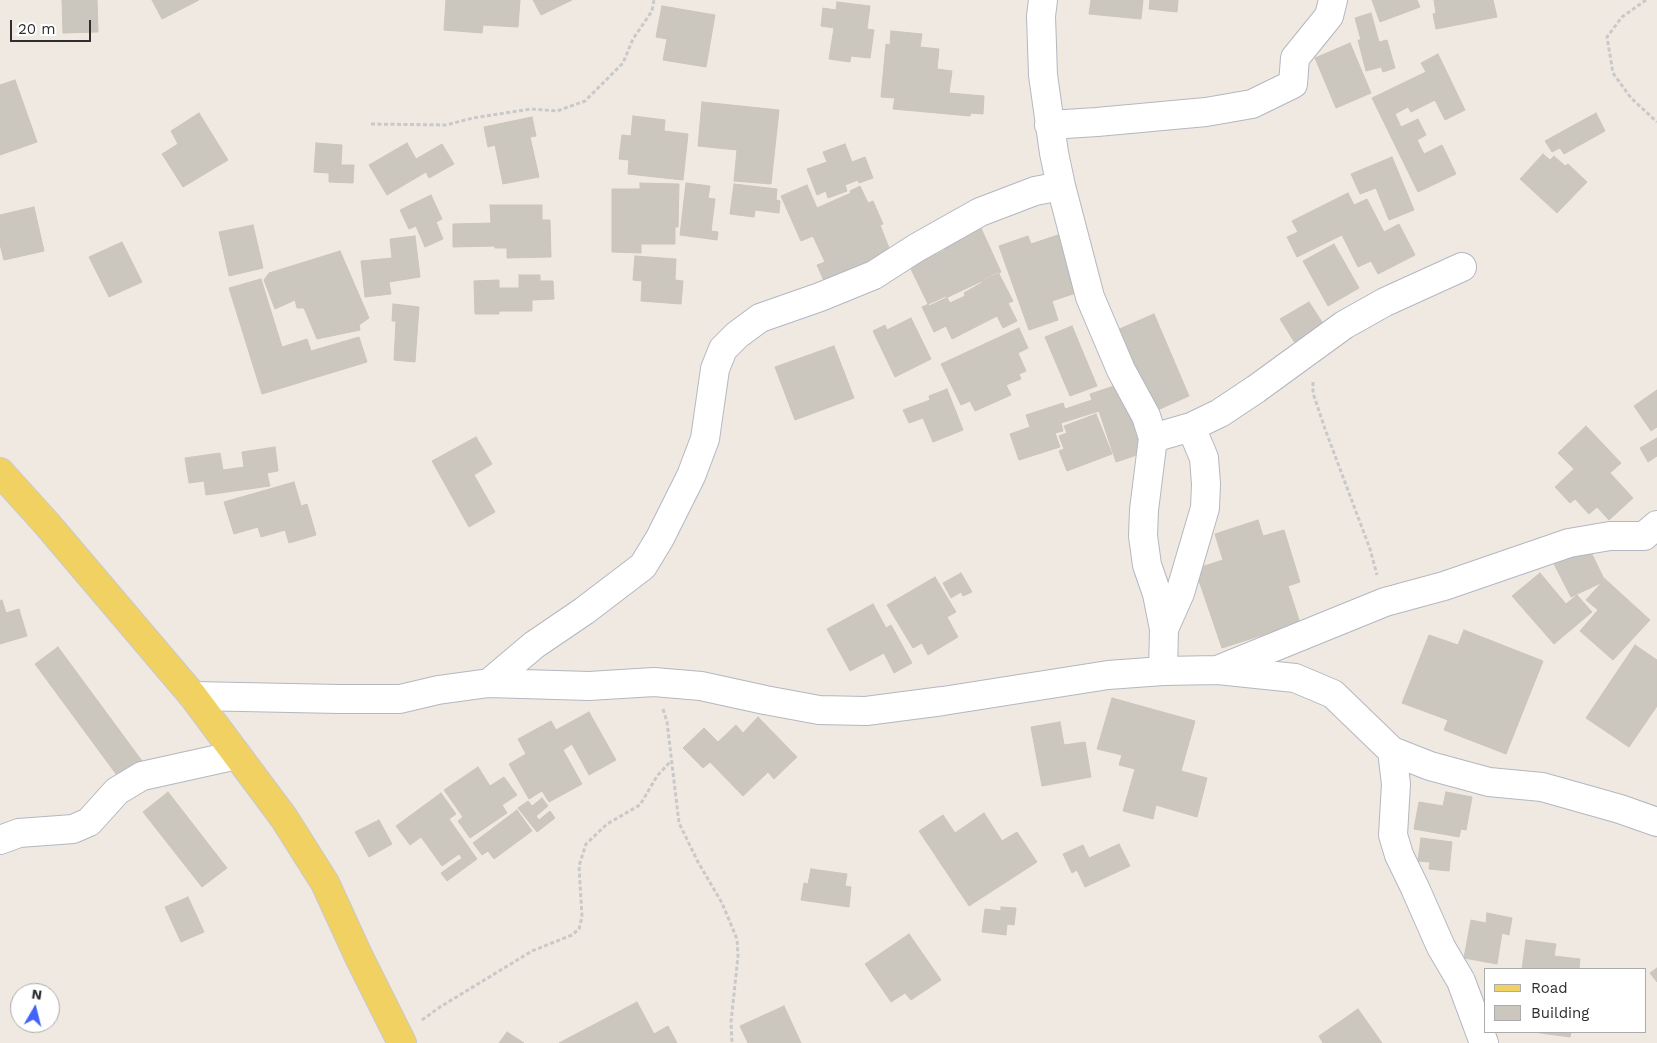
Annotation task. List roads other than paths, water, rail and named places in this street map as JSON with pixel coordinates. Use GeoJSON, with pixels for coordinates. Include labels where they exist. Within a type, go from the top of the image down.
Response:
{"type":"FeatureCollection","features":[{"type":"Feature","properties":{"kind":"main road"},"geometry":{"type":"LineString","coordinates":[[0,472],[47,524],[193,696],[284,818],[325,883],[359,958],[400,1040]]}},
{"type":"Feature","properties":{"kind":"street"},"geometry":{"type":"LineString","coordinates":[[1043,0],[1041,16],[1043,75],[1049,125],[1061,186],[1090,297],[1121,370],[1146,416],[1153,438],[1144,510],[1143,536],[1147,565],[1157,594],[1164,629],[1162,671]]}},
{"type":"Feature","properties":{"kind":"street"},"geometry":{"type":"LineString","coordinates":[[1049,125],[1197,113],[1252,104],[1293,84],[1295,58],[1329,16],[1333,0]]}},
{"type":"Feature","properties":{"kind":"street"},"geometry":{"type":"LineString","coordinates":[[489,683],[534,645],[584,611],[643,566],[660,538],[691,476],[705,439],[715,369],[724,349],[737,335],[760,318],[820,297],[874,275],[916,248],[980,212],[1036,191],[1061,186]]}},
{"type":"Feature","properties":{"kind":"street"},"geometry":{"type":"LineString","coordinates":[[1153,438],[1191,427],[1220,413],[1344,325],[1385,302],[1462,267]]}},
{"type":"Feature","properties":{"kind":"street"},"geometry":{"type":"LineString","coordinates":[[1164,629],[1180,593],[1205,508],[1204,458],[1191,427]]}},
{"type":"Feature","properties":{"kind":"street"},"geometry":{"type":"LineString","coordinates":[[1218,670],[1385,602],[1444,586],[1569,543],[1610,536],[1644,536],[1657,525]]}},
{"type":"Feature","properties":{"kind":"street"},"geometry":{"type":"LineString","coordinates":[[193,696],[339,700],[400,698],[438,690],[489,683],[589,686],[654,682],[701,686],[819,710],[866,711],[1108,675],[1162,671],[1218,670],[1295,678],[1333,694],[1392,751],[1430,766],[1489,782],[1542,787],[1620,809],[1657,822]]}},
{"type":"Feature","properties":{"kind":"street"},"geometry":{"type":"LineString","coordinates":[[1392,751],[1396,784],[1393,834],[1399,855],[1441,947],[1462,981],[1484,1043]]}},
{"type":"Feature","properties":{"kind":"street"},"geometry":{"type":"LineString","coordinates":[[0,840],[19,833],[73,829],[89,822],[117,791],[142,776],[237,755]]}}]}
